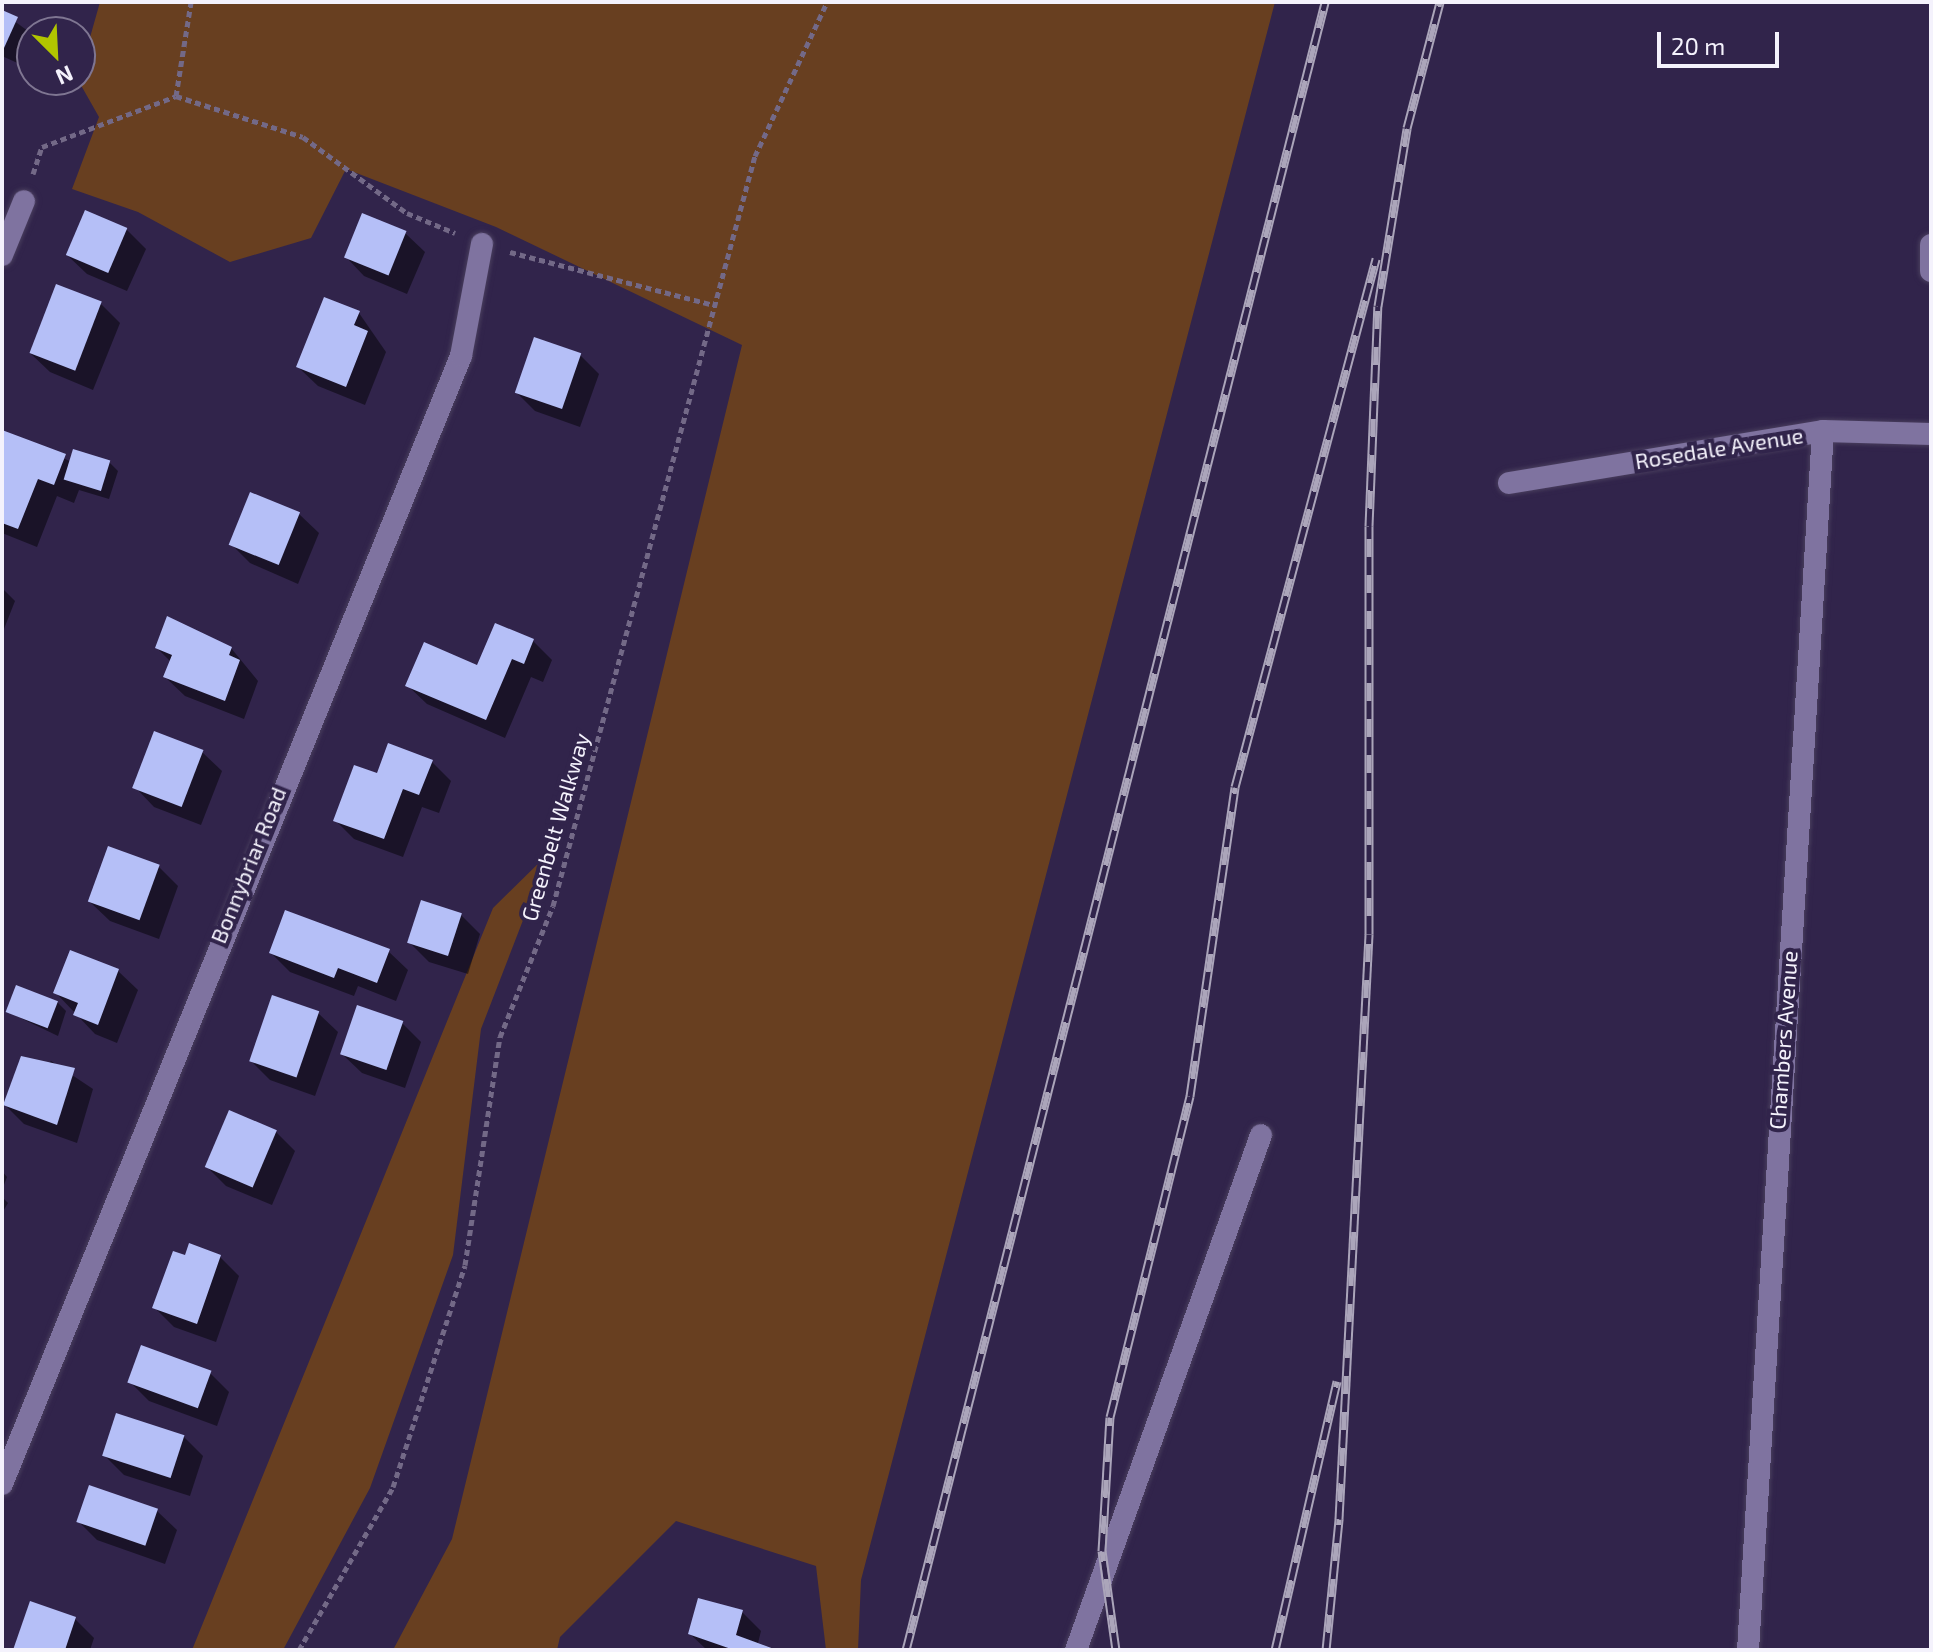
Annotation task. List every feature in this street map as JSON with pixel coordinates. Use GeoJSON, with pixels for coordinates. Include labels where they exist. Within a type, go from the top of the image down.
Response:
{"type":"FeatureCollection","features":[{"type":"Feature","properties":{"kind":"street"},"geometry":{"type":"LineString","coordinates":[[2,255],[24,201]]}},
{"type":"Feature","properties":{"kind":"street","name":"Bonnybriar Road"},"geometry":{"type":"LineString","coordinates":[[2,1484],[461,356],[482,244]]}},
{"type":"Feature","properties":{"kind":"street"},"geometry":{"type":"LineString","coordinates":[[1931,245],[1931,271]]}},
{"type":"Feature","properties":{"kind":"street","name":"Rosedale Avenue"},"geometry":{"type":"LineString","coordinates":[[1509,483],[1823,431],[1931,434]]}},
{"type":"Feature","properties":{"kind":"street","name":"Chambers Avenue"},"geometry":{"type":"LineString","coordinates":[[1748,1650],[1823,431]]}},
{"type":"Feature","properties":{"kind":"street"},"geometry":{"type":"LineString","coordinates":[[1076,1650],[1261,1135]]}},
{"type":"Feature","properties":{"kind":"path"},"geometry":{"type":"LineString","coordinates":[[176,96],[191,2]]}},
{"type":"Feature","properties":{"kind":"path","name":"Greenbelt Walkway"},"geometry":{"type":"LineString","coordinates":[[299,1650],[393,1487],[465,1265],[500,1037],[553,906],[755,156],[827,2]]}},
{"type":"Feature","properties":{"kind":"path"},"geometry":{"type":"LineString","coordinates":[[24,201],[42,147],[176,96],[303,137],[407,213],[482,244],[714,305]]}},
{"type":"Feature","properties":{"kind":"shaded area"},"geometry":{"type":"Polygon","coordinates":[[[100,2],[1275,2],[861,1580],[858,1650],[826,1650],[816,1566],[676,1521],[560,1637],[557,1650],[393,1650],[452,1539],[742,345],[496,227],[346,169],[311,238],[230,262],[138,212],[72,189],[99,117],[87,96],[96,96],[96,16],[100,2]]]}},
{"type":"Feature","properties":{"kind":"shaded area"},"geometry":{"type":"Polygon","coordinates":[[[549,853],[481,1029],[453,1255],[370,1488],[283,1650],[192,1650],[493,908],[549,853]]]}},
{"type":"Feature","properties":{"kind":"building"},"geometry":{"type":"Polygon","coordinates":[[[2,10],[16,16],[16,21],[2,47],[2,10]]]}},
{"type":"Feature","properties":{"kind":"building"},"geometry":{"type":"Polygon","coordinates":[[[85,210],[127,228],[108,273],[66,255],[85,210]]]}},
{"type":"Feature","properties":{"kind":"building"},"geometry":{"type":"Polygon","coordinates":[[[362,213],[407,231],[389,275],[344,258],[362,213]]]}},
{"type":"Feature","properties":{"kind":"building"},"geometry":{"type":"Polygon","coordinates":[[[56,284],[102,302],[75,371],[29,353],[56,284]]]}},
{"type":"Feature","properties":{"kind":"building"},"geometry":{"type":"Polygon","coordinates":[[[324,297],[360,311],[354,325],[368,331],[346,387],[296,367],[324,297]]]}},
{"type":"Feature","properties":{"kind":"building"},"geometry":{"type":"Polygon","coordinates":[[[534,337],[581,353],[562,409],[515,393],[534,337]]]}},
{"type":"Feature","properties":{"kind":"building"},"geometry":{"type":"Polygon","coordinates":[[[2,430],[66,454],[54,485],[38,479],[18,529],[2,523],[2,430]]]}},
{"type":"Feature","properties":{"kind":"building"},"geometry":{"type":"Polygon","coordinates":[[[73,449],[110,460],[101,491],[64,480],[73,449]]]}},
{"type":"Feature","properties":{"kind":"building"},"geometry":{"type":"Polygon","coordinates":[[[250,492],[300,512],[279,565],[229,545],[250,492]]]}},
{"type":"Feature","properties":{"kind":"building"},"geometry":{"type":"Polygon","coordinates":[[[167,616],[232,647],[229,655],[240,660],[225,701],[163,677],[172,655],[155,648],[167,616]]]}},
{"type":"Feature","properties":{"kind":"building"},"geometry":{"type":"Polygon","coordinates":[[[495,623],[534,639],[524,664],[512,659],[486,720],[405,686],[424,642],[477,665],[495,623]]]}},
{"type":"Feature","properties":{"kind":"building"},"geometry":{"type":"Polygon","coordinates":[[[154,731],[203,750],[182,807],[132,788],[154,731]]]}},
{"type":"Feature","properties":{"kind":"building"},"geometry":{"type":"Polygon","coordinates":[[[388,743],[433,760],[419,795],[403,789],[384,839],[333,821],[354,765],[377,773],[388,743]]]}},
{"type":"Feature","properties":{"kind":"building"},"geometry":{"type":"Polygon","coordinates":[[[108,846],[160,865],[140,920],[88,901],[108,846]]]}},
{"type":"Feature","properties":{"kind":"building"},"geometry":{"type":"Polygon","coordinates":[[[421,900],[462,913],[448,956],[407,943],[421,900]]]}},
{"type":"Feature","properties":{"kind":"building"},"geometry":{"type":"Polygon","coordinates":[[[285,910],[390,949],[377,983],[338,968],[334,978],[269,953],[285,910]]]}},
{"type":"Feature","properties":{"kind":"building"},"geometry":{"type":"Polygon","coordinates":[[[70,950],[119,969],[98,1025],[73,1015],[78,1003],[53,993],[70,950]]]}},
{"type":"Feature","properties":{"kind":"building"},"geometry":{"type":"Polygon","coordinates":[[[16,985],[58,1001],[48,1028],[6,1012],[16,985]]]}},
{"type":"Feature","properties":{"kind":"building"},"geometry":{"type":"Polygon","coordinates":[[[272,995],[319,1011],[296,1077],[249,1061],[272,995]]]}},
{"type":"Feature","properties":{"kind":"building"},"geometry":{"type":"Polygon","coordinates":[[[357,1005],[403,1021],[386,1070],[340,1054],[357,1005]]]}},
{"type":"Feature","properties":{"kind":"building"},"geometry":{"type":"Polygon","coordinates":[[[21,1056],[75,1068],[57,1125],[3,1105],[21,1056]]]}},
{"type":"Feature","properties":{"kind":"building"},"geometry":{"type":"Polygon","coordinates":[[[229,1110],[277,1130],[253,1187],[205,1167],[229,1110]]]}},
{"type":"Feature","properties":{"kind":"building"},"geometry":{"type":"Polygon","coordinates":[[[189,1243],[221,1255],[197,1324],[152,1308],[173,1251],[185,1255],[189,1243]]]}},
{"type":"Feature","properties":{"kind":"building"},"geometry":{"type":"Polygon","coordinates":[[[141,1345],[211,1371],[198,1408],[127,1383],[141,1345]]]}},
{"type":"Feature","properties":{"kind":"building"},"geometry":{"type":"Polygon","coordinates":[[[116,1413],[184,1435],[171,1478],[102,1456],[116,1413]]]}},
{"type":"Feature","properties":{"kind":"building"},"geometry":{"type":"Polygon","coordinates":[[[89,1485],[158,1509],[145,1546],[76,1522],[89,1485]]]}},
{"type":"Feature","properties":{"kind":"building"},"geometry":{"type":"Polygon","coordinates":[[[698,1598],[743,1610],[736,1635],[777,1650],[734,1650],[688,1634],[698,1598]]]}},
{"type":"Feature","properties":{"kind":"building"},"geometry":{"type":"Polygon","coordinates":[[[30,1601],[76,1617],[65,1650],[13,1650],[30,1601]]]}},
{"type":"Feature","properties":{"kind":"railway"},"geometry":{"type":"LineString","coordinates":[[906,1650],[1325,2]]}},
{"type":"Feature","properties":{"kind":"railway"},"geometry":{"type":"LineString","coordinates":[[1326,1650],[1339,1519],[1369,934],[1369,526],[1378,306],[1407,128],[1440,2]]}},
{"type":"Feature","properties":{"kind":"railway"},"geometry":{"type":"LineString","coordinates":[[1116,1650],[1102,1551],[1110,1417],[1190,1096],[1235,787],[1376,259]]}},
{"type":"Feature","properties":{"kind":"railway"},"geometry":{"type":"LineString","coordinates":[[1275,1650],[1337,1381]]}}]}
